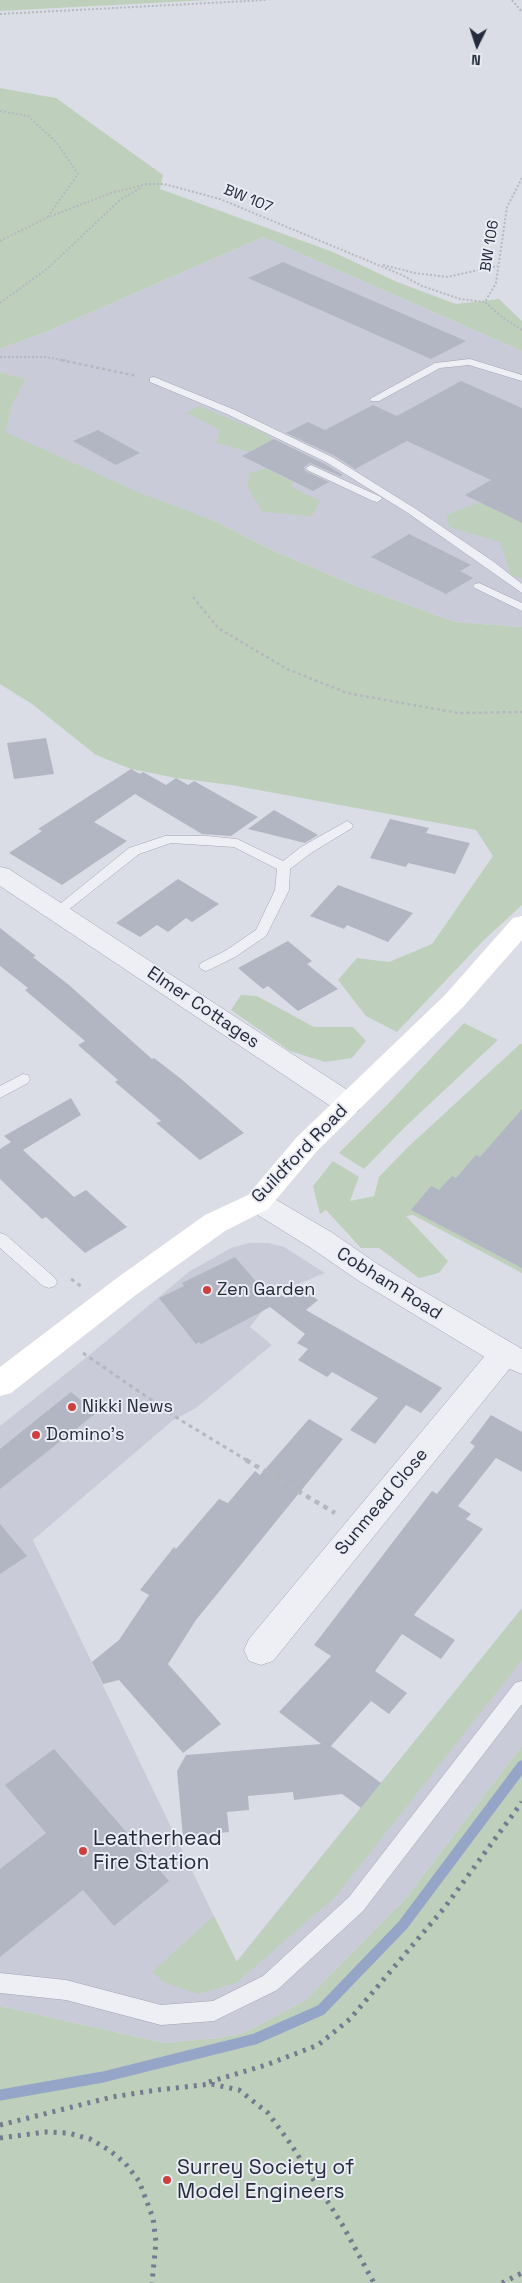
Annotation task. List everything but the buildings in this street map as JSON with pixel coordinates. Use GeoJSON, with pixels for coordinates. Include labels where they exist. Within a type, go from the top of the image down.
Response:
{"type":"FeatureCollection","features":[{"type":"Feature","properties":{"kind":"main road","name":"Guildford Road"},"geometry":{"type":"LineString","coordinates":[[0,1384],[127,1286],[215,1224],[258,1202],[307,1144],[454,1001],[522,924]]}},
{"type":"Feature","properties":{"kind":"street","name":"Elmer Cottages"},"geometry":{"type":"LineString","coordinates":[[0,876],[348,1104]]}},
{"type":"Feature","properties":{"kind":"street","name":"Cobham Road"},"geometry":{"type":"LineString","coordinates":[[258,1202],[321,1240],[369,1273],[513,1358]]}},
{"type":"Feature","properties":{"kind":"street","name":"Sunmead Close"},"geometry":{"type":"LineString","coordinates":[[261,1650],[359,1528],[513,1358]]}},
{"type":"Feature","properties":{"kind":"lane"},"geometry":{"type":"LineString","coordinates":[[375,399],[438,365],[470,362],[522,378]]}},
{"type":"Feature","properties":{"kind":"lane"},"geometry":{"type":"LineString","coordinates":[[154,380],[231,412],[330,460],[490,564],[522,590]]}},
{"type":"Feature","properties":{"kind":"lane"},"geometry":{"type":"LineString","coordinates":[[311,468],[433,526]]}},
{"type":"Feature","properties":{"kind":"lane"},"geometry":{"type":"LineString","coordinates":[[479,586],[522,608]]}},
{"type":"Feature","properties":{"kind":"lane"},"geometry":{"type":"LineString","coordinates":[[206,966],[230,954],[261,933],[282,890],[284,867],[306,850],[347,825]]}},
{"type":"Feature","properties":{"kind":"lane"},"geometry":{"type":"LineString","coordinates":[[57,912],[134,851],[170,839],[237,843],[284,867]]}},
{"type":"Feature","properties":{"kind":"lane"},"geometry":{"type":"LineString","coordinates":[[0,1093],[23,1079]]}},
{"type":"Feature","properties":{"kind":"lane"},"geometry":{"type":"LineString","coordinates":[[0,1239],[49,1282]]}},
{"type":"Feature","properties":{"kind":"lane"},"geometry":{"type":"LineString","coordinates":[[0,1983],[66,1990],[162,2015],[214,2011],[270,1984],[356,1904],[522,1689]]}},
{"type":"Feature","properties":{"kind":"path"},"geometry":{"type":"LineString","coordinates":[[0,14],[266,0]]}},
{"type":"Feature","properties":{"kind":"path"},"geometry":{"type":"LineString","coordinates":[[512,0],[522,12]]}},
{"type":"Feature","properties":{"kind":"path"},"geometry":{"type":"LineString","coordinates":[[0,111],[28,116],[56,143],[78,174],[46,218]]}},
{"type":"Feature","properties":{"kind":"path","name":"BW 106"},"geometry":{"type":"LineString","coordinates":[[485,302],[496,283],[507,207],[522,178]]}},
{"type":"Feature","properties":{"kind":"path"},"geometry":{"type":"LineString","coordinates":[[0,303],[47,269],[120,200],[146,184]]}},
{"type":"Feature","properties":{"kind":"path","name":"BW 107"},"geometry":{"type":"LineString","coordinates":[[0,241],[46,218],[111,193],[146,184],[164,184],[200,192],[220,199],[372,262],[440,293],[460,299],[485,302]]}},
{"type":"Feature","properties":{"kind":"path"},"geometry":{"type":"LineString","coordinates":[[372,262],[415,274],[447,278],[497,266]]}},
{"type":"Feature","properties":{"kind":"path"},"geometry":{"type":"LineString","coordinates":[[485,302],[502,317],[522,330]]}},
{"type":"Feature","properties":{"kind":"path"},"geometry":{"type":"LineString","coordinates":[[0,357],[45,357],[115,370],[154,380]]}},
{"type":"Feature","properties":{"kind":"path"},"geometry":{"type":"LineString","coordinates":[[193,597],[218,628],[287,669],[347,693],[458,714],[522,712]]}},
{"type":"Feature","properties":{"kind":"path"},"geometry":{"type":"LineString","coordinates":[[60,1337],[182,1421],[359,1528]]}},
{"type":"Feature","properties":{"kind":"shaded area"},"geometry":{"type":"Polygon","coordinates":[[[263,237],[522,351],[522,627],[455,622],[356,586],[267,548],[215,521],[0,465],[0,396],[25,379],[0,372],[0,349],[46,332],[263,237]]]}},
{"type":"Feature","properties":{"kind":"shaded area"},"geometry":{"type":"Polygon","coordinates":[[[249,1243],[268,1243],[284,1247],[325,1273],[277,1293],[250,1327],[272,1345],[196,1408],[172,1421],[33,1540],[236,1962],[522,1608],[522,1746],[406,1898],[306,2000],[244,2033],[219,2038],[164,2043],[0,2006],[0,1426],[190,1271],[231,1248],[249,1243]]]}},
{"type":"Feature","properties":{"kind":"green space"},"geometry":{"type":"Polygon","coordinates":[[[0,0],[210,0],[0,11],[0,0]]]}},
{"type":"Feature","properties":{"kind":"green space"},"geometry":{"type":"Polygon","coordinates":[[[0,88],[56,98],[163,175],[160,189],[333,252],[397,282],[456,304],[499,299],[522,321],[522,351],[263,237],[46,332],[0,349],[0,88]]]}},
{"type":"Feature","properties":{"kind":"green space"},"geometry":{"type":"Polygon","coordinates":[[[0,372],[26,379],[13,402],[5,432],[140,493],[215,521],[267,548],[356,586],[455,622],[522,627],[522,905],[484,940],[397,1032],[366,1016],[338,980],[357,958],[389,962],[432,944],[493,856],[476,830],[231,785],[176,778],[131,769],[96,755],[32,704],[0,684],[0,372]]]}},
{"type":"Feature","properties":{"kind":"green space"},"geometry":{"type":"Polygon","coordinates":[[[199,406],[262,432],[273,440],[249,452],[216,443],[220,430],[187,413],[199,406]]]}},
{"type":"Feature","properties":{"kind":"green space"},"geometry":{"type":"Polygon","coordinates":[[[267,468],[294,483],[290,486],[320,501],[312,516],[263,512],[248,488],[249,473],[267,468]]]}},
{"type":"Feature","properties":{"kind":"green space"},"geometry":{"type":"Polygon","coordinates":[[[480,502],[522,523],[522,579],[511,575],[500,542],[449,527],[446,515],[480,502]]]}},
{"type":"Feature","properties":{"kind":"green space"},"geometry":{"type":"Polygon","coordinates":[[[241,995],[257,996],[314,1027],[353,1027],[366,1041],[352,1058],[325,1062],[290,1051],[231,1010],[241,995]]]}},
{"type":"Feature","properties":{"kind":"green space"},"geometry":{"type":"Polygon","coordinates":[[[464,1023],[498,1040],[405,1127],[364,1169],[339,1153],[388,1104],[464,1023]]]}},
{"type":"Feature","properties":{"kind":"green space"},"geometry":{"type":"Polygon","coordinates":[[[522,1044],[522,1273],[413,1215],[406,1216],[448,1261],[439,1273],[419,1278],[379,1248],[361,1248],[326,1210],[320,1214],[313,1186],[333,1161],[359,1177],[350,1201],[374,1196],[379,1177],[408,1147],[522,1044]]]}},
{"type":"Feature","properties":{"kind":"green space"},"geometry":{"type":"Polygon","coordinates":[[[522,1608],[522,1660],[335,1897],[236,1983],[198,1994],[164,1982],[152,1972],[214,1916],[237,1962],[522,1608]]]}},
{"type":"Feature","properties":{"kind":"green space"},"geometry":{"type":"Polygon","coordinates":[[[522,1746],[522,2283],[0,2283],[0,2006],[164,2043],[219,2038],[244,2033],[306,2000],[406,1898],[522,1746]]]}},
{"type":"Feature","properties":{"kind":"waterway"},"geometry":{"type":"LineString","coordinates":[[0,2095],[103,2077],[255,2039],[321,2010],[403,1925],[522,1766]]}},
{"type":"Feature","properties":{"kind":"railway"},"geometry":{"type":"LineString","coordinates":[[209,2082],[266,2065],[318,2045],[350,2019],[445,1907],[522,1802]]}},
{"type":"Feature","properties":{"kind":"railway"},"geometry":{"type":"LineString","coordinates":[[0,2125],[112,2097],[157,2090],[211,2084],[239,2090],[268,2113],[290,2143],[342,2224],[374,2283]]}},
{"type":"Feature","properties":{"kind":"railway"},"geometry":{"type":"LineString","coordinates":[[0,2138],[46,2132],[68,2133],[90,2139],[109,2150],[125,2163],[139,2181],[153,2218],[156,2242],[152,2283]]}},
{"type":"Feature","properties":{"kind":"railway"},"geometry":{"type":"LineString","coordinates":[[502,2283],[522,2273]]}},
{"type":"Feature","properties":{"kind":"place","name":"Zen Garden"},"geometry":{"type":"Point","coordinates":[207,1290]}},
{"type":"Feature","properties":{"kind":"place","name":"Nikki News"},"geometry":{"type":"Point","coordinates":[72,1407]}},
{"type":"Feature","properties":{"kind":"place","name":"Domino's"},"geometry":{"type":"Point","coordinates":[36,1435]}},
{"type":"Feature","properties":{"kind":"place","name":"Leatherhead Fire Station"},"geometry":{"type":"Point","coordinates":[83,1851]}},
{"type":"Feature","properties":{"kind":"place","name":"Surrey Society of Model Engineers"},"geometry":{"type":"Point","coordinates":[167,2180]}}]}
